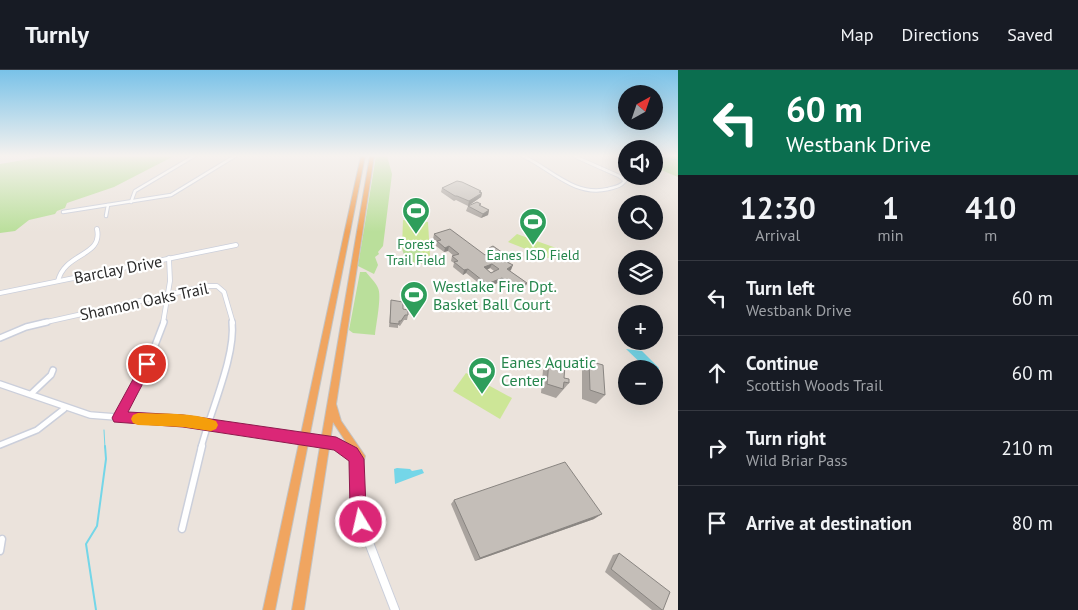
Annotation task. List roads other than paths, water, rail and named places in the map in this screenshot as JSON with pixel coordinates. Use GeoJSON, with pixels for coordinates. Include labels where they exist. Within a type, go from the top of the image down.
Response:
{"type":"FeatureCollection","features":[{"type":"Feature","properties":{"kind":"highway"},"geometry":{"type":"LineString","coordinates":[[269,610],[358,181]]}},
{"type":"Feature","properties":{"kind":"highway"},"geometry":{"type":"LineString","coordinates":[[298,610],[368,181]]}},
{"type":"Feature","properties":{"kind":"highway"},"geometry":{"type":"LineString","coordinates":[[332,403],[337,422],[361,456],[358,469]]}},
{"type":"Feature","properties":{"kind":"street"},"geometry":{"type":"LineString","coordinates":[[131,202],[135,191],[152,181]]}},
{"type":"Feature","properties":{"kind":"street"},"geometry":{"type":"LineString","coordinates":[[63,212],[176,193],[195,181]]}},
{"type":"Feature","properties":{"kind":"street"},"geometry":{"type":"LineString","coordinates":[[561,181],[577,190],[602,191],[621,186],[624,181]]}},
{"type":"Feature","properties":{"kind":"street"},"geometry":{"type":"LineString","coordinates":[[106,216],[108,205]]}},
{"type":"Feature","properties":{"kind":"street"},"geometry":{"type":"LineString","coordinates":[[58,281],[61,269],[64,266],[82,256],[95,245],[100,237],[97,229]]}},
{"type":"Feature","properties":{"kind":"street","name":"Barclay Drive"},"geometry":{"type":"LineString","coordinates":[[0,293],[236,246]]}},
{"type":"Feature","properties":{"kind":"street"},"geometry":{"type":"LineString","coordinates":[[118,418],[156,349],[164,325],[170,294],[169,258]]}},
{"type":"Feature","properties":{"kind":"street","name":"Shannon Oaks Trail"},"geometry":{"type":"LineString","coordinates":[[0,338],[26,326],[170,294],[217,286],[224,292],[233,324],[232,348],[207,424],[182,529]]}},
{"type":"Feature","properties":{"kind":"street"},"geometry":{"type":"LineString","coordinates":[[31,394],[51,375],[52,370]]}},
{"type":"Feature","properties":{"kind":"street"},"geometry":{"type":"LineString","coordinates":[[0,384],[31,394],[64,408],[92,416],[207,424],[326,442],[336,444],[352,453],[356,459],[358,469],[357,492],[361,522],[395,610]]}},
{"type":"Feature","properties":{"kind":"street"},"geometry":{"type":"LineString","coordinates":[[0,445],[37,430],[64,408]]}},
{"type":"Feature","properties":{"kind":"street"},"geometry":{"type":"LineString","coordinates":[[0,551],[1,540]]}},
{"type":"Feature","properties":{"kind":"water"},"geometry":{"type":"Polygon","coordinates":[[[627,350],[642,351],[651,360],[638,360],[627,350]]]}},
{"type":"Feature","properties":{"kind":"water"},"geometry":{"type":"Polygon","coordinates":[[[394,469],[410,469],[412,471],[422,469],[424,473],[395,484],[394,469]]]}},
{"type":"Feature","properties":{"kind":"waterway"},"geometry":{"type":"LineString","coordinates":[[104,430],[105,448]]}},
{"type":"Feature","properties":{"kind":"waterway"},"geometry":{"type":"LineString","coordinates":[[96,610],[86,544],[97,526],[106,459],[105,446]]}},
{"type":"Feature","properties":{"kind":"place","name":"Forest Trail Field"},"geometry":{"type":"Point","coordinates":[416,235]}},
{"type":"Feature","properties":{"kind":"place","name":"Eanes ISD Field"},"geometry":{"type":"Point","coordinates":[533,246]}},
{"type":"Feature","properties":{"kind":"place","name":"Westlake Fire Dpt. Basket Ball Court"},"geometry":{"type":"Point","coordinates":[414,319]}},
{"type":"Feature","properties":{"kind":"place","name":"Eanes Aquatic Center"},"geometry":{"type":"Point","coordinates":[482,395]}}]}
